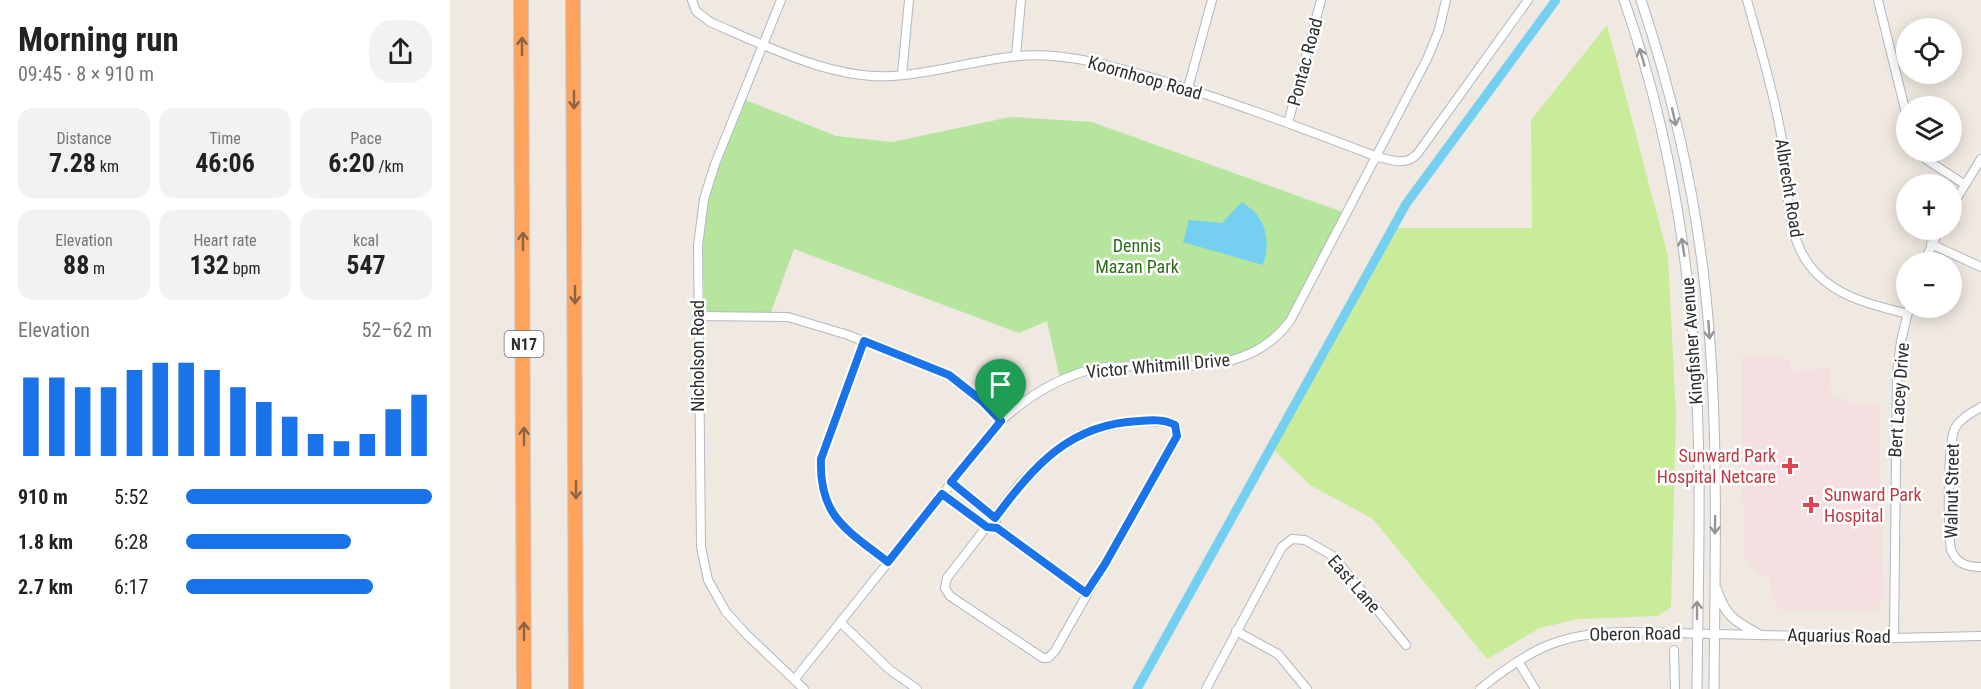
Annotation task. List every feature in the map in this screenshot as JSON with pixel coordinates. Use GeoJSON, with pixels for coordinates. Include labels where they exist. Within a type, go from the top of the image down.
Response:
{"type":"FeatureCollection","features":[{"type":"Feature","properties":{"kind":"highway","name":"N17"},"geometry":{"type":"LineString","coordinates":[[522,0],[524,689]]}},
{"type":"Feature","properties":{"kind":"highway"},"geometry":{"type":"LineString","coordinates":[[573,0],[576,689]]}},
{"type":"Feature","properties":{"kind":"street","name":"Koornhoop Road"},"geometry":{"type":"LineString","coordinates":[[692,0],[696,11],[710,22],[827,69],[867,76],[902,75],[1016,56],[1051,56],[1080,60],[1122,69],[1188,88],[1375,156],[1401,162],[1413,159],[1528,0]]}},
{"type":"Feature","properties":{"kind":"street","name":"Nicholson Road"},"geometry":{"type":"LineString","coordinates":[[781,0],[715,164],[706,192],[699,228],[697,316],[700,528],[704,567],[714,592],[726,612],[804,689]]}},
{"type":"Feature","properties":{"kind":"street"},"geometry":{"type":"LineString","coordinates":[[902,75],[909,0]]}},
{"type":"Feature","properties":{"kind":"street"},"geometry":{"type":"LineString","coordinates":[[1016,56],[1021,0]]}},
{"type":"Feature","properties":{"kind":"street"},"geometry":{"type":"LineString","coordinates":[[1188,88],[1212,0]]}},
{"type":"Feature","properties":{"kind":"street","name":"Pontac Road"},"geometry":{"type":"LineString","coordinates":[[1288,123],[1321,0]]}},
{"type":"Feature","properties":{"kind":"street","name":"Victor Whitmill Drive"},"geometry":{"type":"LineString","coordinates":[[794,680],[1001,421],[1033,394],[1093,369],[1214,364],[1248,356],[1262,349],[1282,331],[1290,321],[1433,47],[1446,0]]}},
{"type":"Feature","properties":{"kind":"street","name":"Kingfisher Avenue"},"geometry":{"type":"LineString","coordinates":[[1624,0],[1655,106],[1677,210],[1694,338],[1698,431],[1697,689]]}},
{"type":"Feature","properties":{"kind":"street","name":"Kingfisher Avenue"},"geometry":{"type":"LineString","coordinates":[[1641,0],[1674,119],[1703,269],[1714,425],[1714,689]]}},
{"type":"Feature","properties":{"kind":"street","name":"Albrecht Road"},"geometry":{"type":"LineString","coordinates":[[1748,0],[1780,127],[1792,226],[1800,250],[1815,272],[1835,289],[1858,300],[1896,308]]}},
{"type":"Feature","properties":{"kind":"street"},"geometry":{"type":"LineString","coordinates":[[1878,0],[1902,96]]}},
{"type":"Feature","properties":{"kind":"street"},"geometry":{"type":"LineString","coordinates":[[1962,188],[1981,159]]}},
{"type":"Feature","properties":{"kind":"street"},"geometry":{"type":"LineString","coordinates":[[1930,162],[1964,184]]}},
{"type":"Feature","properties":{"kind":"street"},"geometry":{"type":"LineString","coordinates":[[1928,252],[1933,240]]}},
{"type":"Feature","properties":{"kind":"street"},"geometry":{"type":"LineString","coordinates":[[1931,244],[1981,267]]}},
{"type":"Feature","properties":{"kind":"street"},"geometry":{"type":"LineString","coordinates":[[697,316],[788,317],[807,321],[949,375],[982,401],[1001,421]]}},
{"type":"Feature","properties":{"kind":"street","name":"Bert Lacey Drive"},"geometry":{"type":"LineString","coordinates":[[1894,638],[1896,372],[1907,318]]}},
{"type":"Feature","properties":{"kind":"street"},"geometry":{"type":"LineString","coordinates":[[864,341],[821,459],[820,476],[826,501],[832,513],[852,535],[888,562]]}},
{"type":"Feature","properties":{"kind":"street","name":"Walnut Street"},"geometry":{"type":"LineString","coordinates":[[1981,407],[1959,422],[1952,436],[1950,453],[1950,544],[1953,555],[1958,561],[1968,566],[1981,567]]}},
{"type":"Feature","properties":{"kind":"street"},"geometry":{"type":"LineString","coordinates":[[1132,421],[1165,421],[1175,425],[1177,436],[1055,651],[1048,658],[1038,656],[950,596],[945,588],[950,573],[987,527],[1032,470],[1073,437],[1099,428],[1132,421]]}},
{"type":"Feature","properties":{"kind":"street"},"geometry":{"type":"LineString","coordinates":[[951,482],[995,518],[997,528]]}},
{"type":"Feature","properties":{"kind":"street"},"geometry":{"type":"LineString","coordinates":[[942,494],[987,527],[997,528],[1086,593]]}},
{"type":"Feature","properties":{"kind":"street","name":"East Lane"},"geometry":{"type":"LineString","coordinates":[[1236,631],[1282,547],[1288,540],[1301,539],[1333,556],[1406,645]]}},
{"type":"Feature","properties":{"kind":"street"},"geometry":{"type":"LineString","coordinates":[[1714,582],[1721,602],[1730,617],[1758,634]]}},
{"type":"Feature","properties":{"kind":"street"},"geometry":{"type":"LineString","coordinates":[[840,622],[890,669],[917,689]]}},
{"type":"Feature","properties":{"kind":"street"},"geometry":{"type":"LineString","coordinates":[[1206,689],[1236,631],[1278,654],[1307,689]]}},
{"type":"Feature","properties":{"kind":"street","name":"Oberon Road"},"geometry":{"type":"LineString","coordinates":[[1480,689],[1518,661],[1554,642],[1589,634],[1630,632],[1697,634]]}},
{"type":"Feature","properties":{"kind":"street","name":"Aquarius Road"},"geometry":{"type":"LineString","coordinates":[[1697,634],[1894,638],[1981,636]]}},
{"type":"Feature","properties":{"kind":"street"},"geometry":{"type":"LineString","coordinates":[[1674,650],[1675,689]]}},
{"type":"Feature","properties":{"kind":"street"},"geometry":{"type":"LineString","coordinates":[[1518,661],[1535,689]]}},
{"type":"Feature","properties":{"kind":"shaded area","name":"Sunward Park Hospital"},"geometry":{"type":"Polygon","coordinates":[[[1742,355],[1764,355],[1790,360],[1791,371],[1830,368],[1831,398],[1845,398],[1846,403],[1879,403],[1883,597],[1877,610],[1780,610],[1771,597],[1770,576],[1763,576],[1751,567],[1745,557],[1742,478],[1742,355]]]}},
{"type":"Feature","properties":{"kind":"green space"},"geometry":{"type":"Polygon","coordinates":[[[1607,25],[1668,256],[1676,415],[1671,607],[1658,616],[1578,619],[1540,628],[1487,659],[1373,519],[1310,485],[1269,445],[1391,228],[1532,228],[1531,120],[1607,25]]]}},
{"type":"Feature","properties":{"kind":"green space","name":"Dennis Mazan Park"},"geometry":{"type":"Polygon","coordinates":[[[743,99],[836,136],[892,142],[1010,117],[1092,122],[1348,214],[1291,326],[1259,350],[1218,363],[1097,369],[1059,375],[1047,321],[1019,333],[794,249],[770,315],[705,311],[701,241],[708,196],[743,99]]]}},
{"type":"Feature","properties":{"kind":"water"},"geometry":{"type":"Polygon","coordinates":[[[1242,202],[1256,213],[1263,226],[1267,246],[1263,265],[1183,242],[1189,220],[1222,223],[1242,202]]]}},
{"type":"Feature","properties":{"kind":"waterway"},"geometry":{"type":"LineString","coordinates":[[1137,689],[1406,204],[1556,0]]}},
{"type":"Feature","properties":{"kind":"place","name":"Sunward Park Hospital Netcare"},"geometry":{"type":"Point","coordinates":[1790,466]}},
{"type":"Feature","properties":{"kind":"place","name":"Sunward Park Hospital"},"geometry":{"type":"Point","coordinates":[1811,505]}},
{"type":"Feature","properties":{"kind":"route"},"geometry":{"type":"LineString","coordinates":[[864,341],[949,375],[982,401],[1001,421],[951,482],[995,518],[1032,470],[1073,437],[1132,421],[1165,421],[1175,425],[1177,429],[1177,436],[1105,564],[1086,593],[997,528],[987,527],[942,494],[888,562],[852,535],[832,513],[826,501],[820,476],[821,459],[864,341]]}}]}
